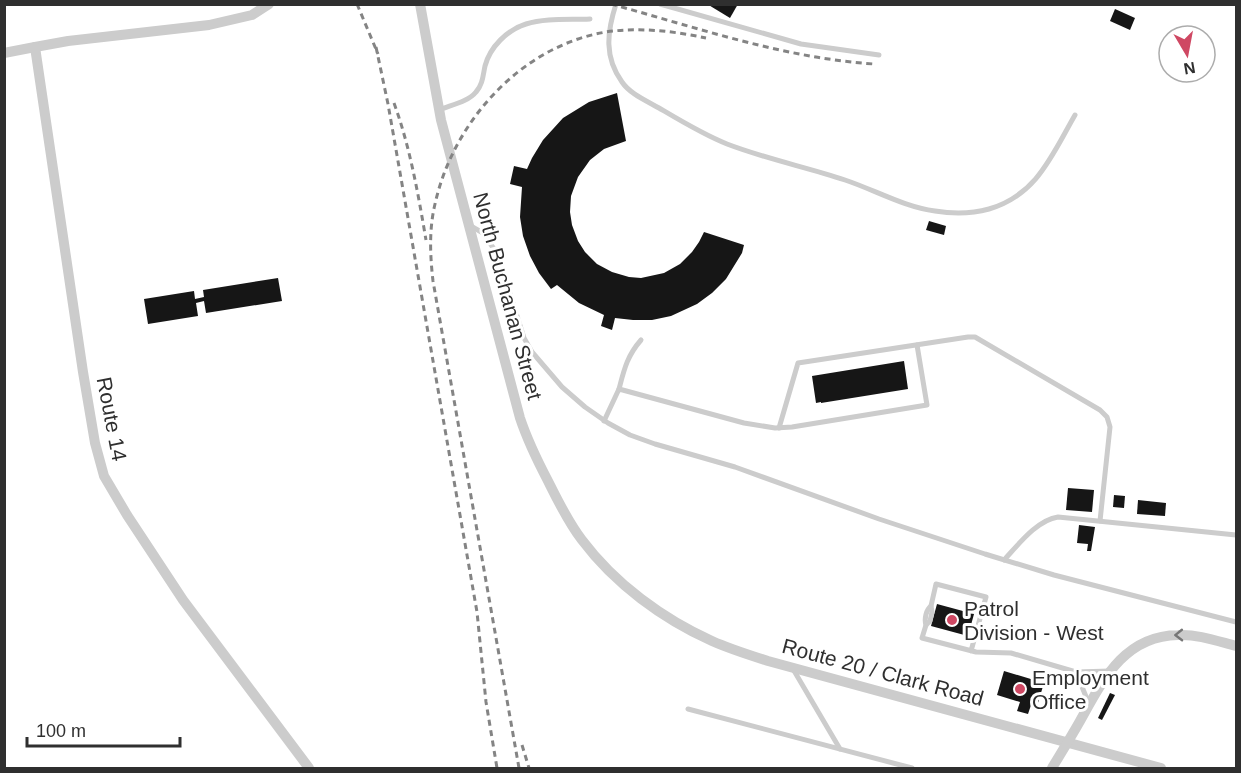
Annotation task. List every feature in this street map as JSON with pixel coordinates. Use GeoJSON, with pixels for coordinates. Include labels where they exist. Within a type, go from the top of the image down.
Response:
{"type":"FeatureCollection","features":[{"type":"Feature","properties":{"kind":"street"},"geometry":{"type":"LineString","coordinates":[[4,52],[68,41],[209,25],[252,15],[269,4]]}},
{"type":"Feature","properties":{"kind":"street","name":"North Buchanan Street"},"geometry":{"type":"LineString","coordinates":[[420,4],[439,110],[524,430],[572,525],[598,560],[612,574]]}},
{"type":"Feature","properties":{"kind":"street","name":"Route 14"},"geometry":{"type":"LineString","coordinates":[[35,47],[83,372],[95,443],[104,476],[183,600],[309,768]]}},
{"type":"Feature","properties":{"kind":"street","name":"Route 20 / Clark Road"},"geometry":{"type":"LineString","coordinates":[[612,574],[669,618],[689,630],[742,652],[792,668],[1161,768]]}},
{"type":"Feature","properties":{"kind":"street"},"geometry":{"type":"LineString","coordinates":[[1052,768],[1110,671],[1123,656],[1137,646],[1171,635],[1196,636],[1236,646]]}},
{"type":"Feature","properties":{"kind":"lane"},"geometry":{"type":"LineString","coordinates":[[616,4],[608,32],[608,45],[615,71],[623,84],[646,100],[728,144],[844,180],[918,208],[969,213],[999,206],[1020,194],[1038,176],[1075,115]]}},
{"type":"Feature","properties":{"kind":"lane"},"geometry":{"type":"LineString","coordinates":[[660,4],[801,44],[879,55]]}},
{"type":"Feature","properties":{"kind":"lane"},"geometry":{"type":"LineString","coordinates":[[439,110],[475,94],[481,85],[489,55],[502,38],[515,29],[525,24],[544,21],[590,19]]}},
{"type":"Feature","properties":{"kind":"lane"},"geometry":{"type":"LineString","coordinates":[[469,225],[483,233],[494,249],[524,338],[532,352],[562,387],[585,407],[604,421],[630,435],[735,467],[879,519],[1004,560],[1236,622]]}},
{"type":"Feature","properties":{"kind":"lane"},"geometry":{"type":"LineString","coordinates":[[779,428],[798,363],[975,337],[1100,410],[1107,417],[1110,427],[1100,521]]}},
{"type":"Feature","properties":{"kind":"lane"},"geometry":{"type":"LineString","coordinates":[[604,421],[619,390],[632,350],[641,340]]}},
{"type":"Feature","properties":{"kind":"lane"},"geometry":{"type":"LineString","coordinates":[[619,390],[744,423],[779,428],[927,405],[917,345]]}},
{"type":"Feature","properties":{"kind":"lane"},"geometry":{"type":"LineString","coordinates":[[1004,560],[1040,524],[1050,518],[1063,517],[1236,535]]}},
{"type":"Feature","properties":{"kind":"lane"},"geometry":{"type":"LineString","coordinates":[[971,651],[986,597],[936,584],[930,621],[926,625],[922,638],[971,651],[1011,653],[1076,672],[1110,671]]}},
{"type":"Feature","properties":{"kind":"lane"},"geometry":{"type":"LineString","coordinates":[[792,668],[840,750]]}},
{"type":"Feature","properties":{"kind":"lane"},"geometry":{"type":"LineString","coordinates":[[1076,672],[1089,705]]}},
{"type":"Feature","properties":{"kind":"lane"},"geometry":{"type":"LineString","coordinates":[[688,709],[912,768]]}},
{"type":"Feature","properties":{"kind":"building"},"geometry":{"type":"Polygon","coordinates":[[[707,4],[738,4],[730,18],[707,4]]]}},
{"type":"Feature","properties":{"kind":"building"},"geometry":{"type":"Polygon","coordinates":[[[1115,9],[1135,18],[1130,30],[1110,21],[1115,9]]]}},
{"type":"Feature","properties":{"kind":"building"},"geometry":{"type":"Polygon","coordinates":[[[617,93],[626,141],[604,149],[590,160],[578,177],[571,196],[572,225],[585,252],[597,264],[612,272],[641,278],[664,273],[680,264],[692,252],[704,232],[744,245],[742,253],[726,279],[697,304],[671,316],[652,320],[615,318],[612,330],[601,326],[604,315],[579,303],[557,285],[551,289],[539,273],[523,236],[520,217],[522,187],[510,184],[514,166],[527,169],[543,140],[563,118],[589,102],[617,93]]]}},
{"type":"Feature","properties":{"kind":"building"},"geometry":{"type":"Polygon","coordinates":[[[929,221],[946,226],[944,235],[926,230],[929,221]]]}},
{"type":"Feature","properties":{"kind":"building"},"geometry":{"type":"Polygon","coordinates":[[[278,278],[282,301],[206,313],[204,301],[196,303],[198,316],[148,324],[144,299],[194,291],[195,299],[204,297],[203,290],[278,278]]]}},
{"type":"Feature","properties":{"kind":"building"},"geometry":{"type":"Polygon","coordinates":[[[904,361],[908,389],[816,403],[812,376],[904,361]]]}},
{"type":"Feature","properties":{"kind":"building"},"geometry":{"type":"Polygon","coordinates":[[[1068,488],[1094,490],[1092,512],[1066,510],[1068,488]]]}},
{"type":"Feature","properties":{"kind":"building"},"geometry":{"type":"Polygon","coordinates":[[[1114,495],[1125,496],[1124,508],[1113,507],[1114,495]]]}},
{"type":"Feature","properties":{"kind":"building"},"geometry":{"type":"Polygon","coordinates":[[[1138,500],[1166,503],[1165,516],[1137,514],[1138,500]]]}},
{"type":"Feature","properties":{"kind":"building"},"geometry":{"type":"Polygon","coordinates":[[[1079,525],[1095,527],[1091,551],[1087,551],[1088,544],[1077,543],[1079,525]]]}},
{"type":"Feature","properties":{"kind":"building","name":"Patrol Division - West"},"geometry":{"type":"Polygon","coordinates":[[[937,604],[974,614],[968,636],[931,626],[937,604]]]}},
{"type":"Feature","properties":{"kind":"building","name":"Employment Office"},"geometry":{"type":"Polygon","coordinates":[[[1004,671],[1044,683],[1037,706],[1031,705],[1028,714],[1017,711],[1020,702],[997,695],[1004,671]]]}},
{"type":"Feature","properties":{"kind":"building"},"geometry":{"type":"Polygon","coordinates":[[[1110,693],[1115,695],[1102,720],[1098,718],[1110,693]]]}},
{"type":"Feature","properties":{"kind":"railway"},"geometry":{"type":"LineString","coordinates":[[357,4],[378,54]]}},
{"type":"Feature","properties":{"kind":"railway"},"geometry":{"type":"LineString","coordinates":[[611,4],[774,49],[840,61],[874,64]]}},
{"type":"Feature","properties":{"kind":"railway"},"geometry":{"type":"LineString","coordinates":[[519,768],[433,281],[431,242],[435,204],[444,174],[457,144],[475,117],[495,92],[519,71],[546,53],[575,40],[606,32],[656,30],[706,38]]}},
{"type":"Feature","properties":{"kind":"railway"},"geometry":{"type":"LineString","coordinates":[[376,47],[477,612],[486,702],[497,768]]}},
{"type":"Feature","properties":{"kind":"railway"},"geometry":{"type":"LineString","coordinates":[[394,103],[409,153],[426,240]]}},
{"type":"Feature","properties":{"kind":"railway"},"geometry":{"type":"LineString","coordinates":[[522,745],[529,768]]}},
{"type":"Feature","properties":{"kind":"place","name":"Patrol Division - West"},"geometry":{"type":"Point","coordinates":[952,620]}},
{"type":"Feature","properties":{"kind":"place","name":"Employment Office"},"geometry":{"type":"Point","coordinates":[1020,689]}}]}
